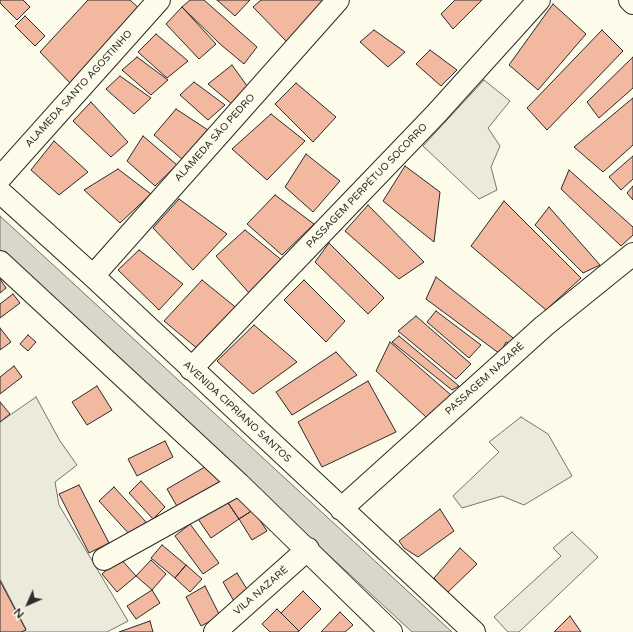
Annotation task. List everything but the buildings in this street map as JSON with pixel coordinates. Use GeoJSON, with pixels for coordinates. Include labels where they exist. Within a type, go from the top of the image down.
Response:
{"type":"FeatureCollection","features":[{"type":"Feature","properties":{"kind":"street","name":"ALAMEDA SANTO AGOSTINHO"},"geometry":{"type":"LineString","coordinates":[[0,178],[159,0]]}},
{"type":"Feature","properties":{"kind":"street","name":"ALAMEDA SÃO PEDRO"},"geometry":{"type":"LineString","coordinates":[[93,276],[338,0]]}},
{"type":"Feature","properties":{"kind":"street","name":"PASSAGEM PERPÉTUO SOCORRO"},"geometry":{"type":"LineString","coordinates":[[191,369],[436,114],[539,0]]}},
{"type":"Feature","properties":{"kind":"street"},"geometry":{"type":"LineString","coordinates":[[630,0],[633,3]]}},
{"type":"Feature","properties":{"kind":"street","name":"AVENIDA CIPRIANO SANTOS"},"geometry":{"type":"LineString","coordinates":[[0,192],[93,276],[474,632]]}},
{"type":"Feature","properties":{"kind":"street","name":"PASSAGEM NAZARÉ"},"geometry":{"type":"LineString","coordinates":[[341,509],[544,326],[633,254]]}},
{"type":"Feature","properties":{"kind":"street"},"geometry":{"type":"LineString","coordinates":[[0,262],[308,549],[391,632]]}},
{"type":"Feature","properties":{"kind":"street"},"geometry":{"type":"LineString","coordinates":[[104,559],[239,484]]}},
{"type":"Feature","properties":{"kind":"street","name":"VILA NAZARÉ"},"geometry":{"type":"LineString","coordinates":[[215,632],[308,549]]}},
{"type":"Feature","properties":{"kind":"shaded area"},"geometry":{"type":"Polygon","coordinates":[[[484,80],[510,101],[488,128],[500,146],[491,167],[497,190],[479,199],[423,146],[484,80]]]}},
{"type":"Feature","properties":{"kind":"shaded area"},"geometry":{"type":"Polygon","coordinates":[[[0,216],[452,632],[412,632],[0,251],[0,216]]]}},
{"type":"Feature","properties":{"kind":"shaded area"},"geometry":{"type":"Polygon","coordinates":[[[36,397],[60,441],[77,465],[55,482],[59,505],[128,621],[107,632],[20,632],[26,629],[0,579],[0,422],[36,397]]]}},
{"type":"Feature","properties":{"kind":"shaded area"},"geometry":{"type":"Polygon","coordinates":[[[521,417],[548,434],[572,476],[524,505],[502,496],[462,508],[453,496],[499,452],[489,442],[521,417]]]}},
{"type":"Feature","properties":{"kind":"shaded area"},"geometry":{"type":"Polygon","coordinates":[[[572,532],[598,557],[519,632],[508,632],[494,617],[561,556],[553,548],[572,532]]]}}]}
